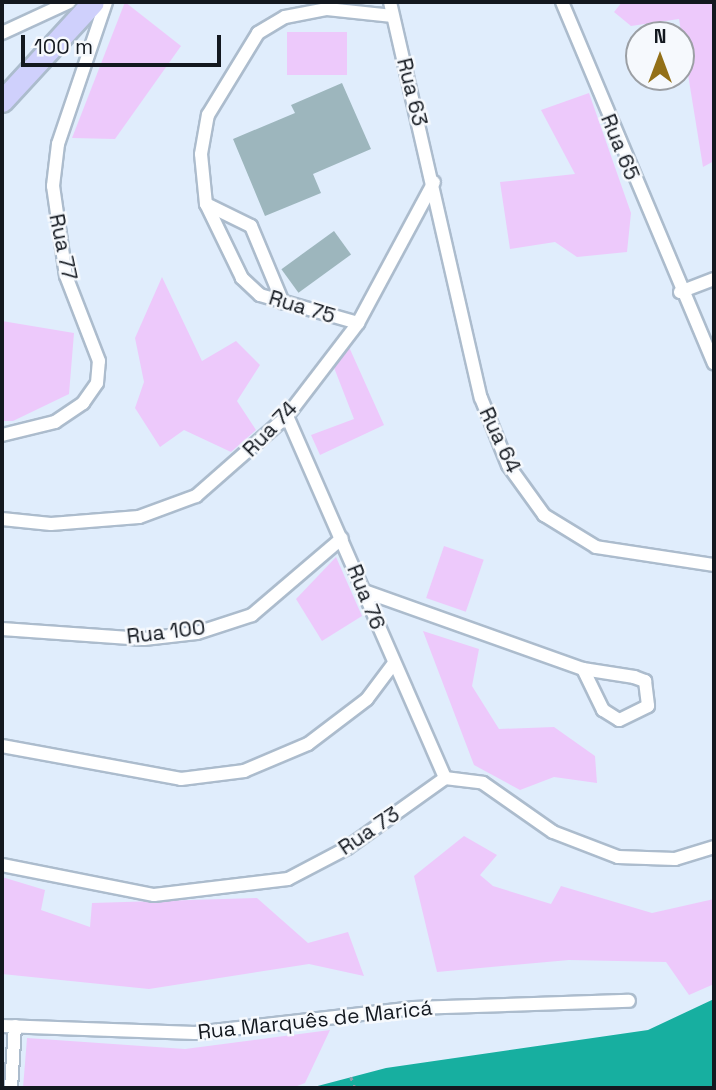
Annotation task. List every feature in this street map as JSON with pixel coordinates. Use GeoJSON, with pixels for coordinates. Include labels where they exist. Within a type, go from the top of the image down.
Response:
{"type":"FeatureCollection","features":[{"type":"Feature","properties":{"kind":"main road"},"geometry":{"type":"LineString","coordinates":[[2,101],[93,2]]}},
{"type":"Feature","properties":{"kind":"street"},"geometry":{"type":"LineString","coordinates":[[2,33],[69,2]]}},
{"type":"Feature","properties":{"kind":"street","name":"Rua 77"},"geometry":{"type":"LineString","coordinates":[[2,435],[55,422],[83,403],[97,383],[99,361],[66,276],[53,186],[58,144],[106,2]]}},
{"type":"Feature","properties":{"kind":"street","name":"Rua 63"},"geometry":{"type":"LineString","coordinates":[[390,2],[434,182]]}},
{"type":"Feature","properties":{"kind":"street","name":"Rua 65"},"geometry":{"type":"LineString","coordinates":[[562,2],[680,292],[714,363]]}},
{"type":"Feature","properties":{"kind":"street","name":"Rua 75"},"geometry":{"type":"LineString","coordinates":[[358,323],[283,303],[242,278],[206,204],[201,154],[208,115],[258,33],[285,17],[327,9],[393,16]]}},
{"type":"Feature","properties":{"kind":"street","name":"Rua 74"},"geometry":{"type":"LineString","coordinates":[[2,519],[51,524],[139,517],[196,496],[287,416],[358,323],[434,182]]}},
{"type":"Feature","properties":{"kind":"street","name":"Rua 64"},"geometry":{"type":"LineString","coordinates":[[434,182],[481,398],[508,465],[544,515],[596,547],[714,565]]}},
{"type":"Feature","properties":{"kind":"street"},"geometry":{"type":"LineString","coordinates":[[206,204],[251,226],[283,303]]}},
{"type":"Feature","properties":{"kind":"street"},"geometry":{"type":"LineString","coordinates":[[680,292],[714,279]]}},
{"type":"Feature","properties":{"kind":"street","name":"Rua 76"},"geometry":{"type":"LineString","coordinates":[[287,416],[445,778]]}},
{"type":"Feature","properties":{"kind":"street","name":"Rua 100"},"geometry":{"type":"LineString","coordinates":[[2,629],[144,639],[197,633],[251,615],[342,538]]}},
{"type":"Feature","properties":{"kind":"street"},"geometry":{"type":"LineString","coordinates":[[363,591],[583,669],[645,681],[648,706],[619,720],[603,710],[583,669]]}},
{"type":"Feature","properties":{"kind":"street"},"geometry":{"type":"LineString","coordinates":[[2,746],[181,779],[244,771],[308,744],[367,699],[394,663]]}},
{"type":"Feature","properties":{"kind":"street"},"geometry":{"type":"LineString","coordinates":[[445,778],[483,783],[553,832],[618,857],[675,859],[714,847]]}},
{"type":"Feature","properties":{"kind":"street","name":"Rua 73"},"geometry":{"type":"LineString","coordinates":[[2,864],[132,894],[200,894],[288,879],[347,848],[445,778]]}},
{"type":"Feature","properties":{"kind":"street","name":"Rua Marquês de Maricá"},"geometry":{"type":"LineString","coordinates":[[2,1026],[195,1034],[413,1008],[629,1001]]}},
{"type":"Feature","properties":{"kind":"street"},"geometry":{"type":"LineString","coordinates":[[11,1088],[15,1026]]}},
{"type":"Feature","properties":{"kind":"path"},"geometry":{"type":"LineString","coordinates":[[351,1077],[355,1088]]}},
{"type":"Feature","properties":{"kind":"shaded area"},"geometry":{"type":"Polygon","coordinates":[[[125,2],[181,46],[115,139],[72,138],[125,2]]]}},
{"type":"Feature","properties":{"kind":"shaded area"},"geometry":{"type":"Polygon","coordinates":[[[622,2],[714,2],[714,161],[703,167],[691,91],[695,91],[695,21],[625,21],[614,12],[622,2]]]}},
{"type":"Feature","properties":{"kind":"shaded area"},"geometry":{"type":"Polygon","coordinates":[[[287,32],[347,32],[347,75],[287,75],[287,32]]]}},
{"type":"Feature","properties":{"kind":"shaded area"},"geometry":{"type":"Polygon","coordinates":[[[589,93],[631,213],[627,252],[577,257],[555,242],[510,249],[500,182],[575,174],[541,110],[589,93]]]}},
{"type":"Feature","properties":{"kind":"shaded area"},"geometry":{"type":"Polygon","coordinates":[[[162,277],[202,361],[236,341],[260,365],[237,401],[256,430],[231,452],[184,430],[160,447],[135,408],[144,382],[135,338],[162,277]]]}},
{"type":"Feature","properties":{"kind":"shaded area"},"geometry":{"type":"Polygon","coordinates":[[[2,321],[74,333],[69,394],[13,421],[2,421],[2,321]]]}},
{"type":"Feature","properties":{"kind":"shaded area"},"geometry":{"type":"Polygon","coordinates":[[[349,347],[384,425],[320,455],[311,435],[354,419],[333,365],[349,347]]]}},
{"type":"Feature","properties":{"kind":"shaded area"},"geometry":{"type":"Polygon","coordinates":[[[444,546],[484,560],[466,612],[426,598],[444,546]]]}},
{"type":"Feature","properties":{"kind":"shaded area"},"geometry":{"type":"Polygon","coordinates":[[[336,557],[362,616],[322,641],[296,599],[336,557]]]}},
{"type":"Feature","properties":{"kind":"shaded area"},"geometry":{"type":"Polygon","coordinates":[[[423,631],[479,649],[472,686],[499,729],[554,727],[595,756],[597,783],[554,777],[520,790],[474,765],[423,631]]]}},
{"type":"Feature","properties":{"kind":"shaded area"},"geometry":{"type":"Polygon","coordinates":[[[464,836],[497,855],[480,875],[493,886],[551,904],[561,886],[652,913],[714,899],[714,984],[689,995],[666,962],[569,960],[437,972],[414,876],[464,836]]]}},
{"type":"Feature","properties":{"kind":"shaded area"},"geometry":{"type":"Polygon","coordinates":[[[2,877],[45,890],[41,910],[90,927],[92,903],[257,898],[308,943],[348,932],[364,976],[309,964],[149,989],[2,974],[2,877]]]}},
{"type":"Feature","properties":{"kind":"shaded area"},"geometry":{"type":"Polygon","coordinates":[[[714,999],[714,1088],[310,1088],[386,1068],[648,1030],[714,999]]]}},
{"type":"Feature","properties":{"kind":"shaded area"},"geometry":{"type":"Polygon","coordinates":[[[330,1030],[305,1083],[292,1088],[23,1088],[27,1038],[185,1049],[330,1030]]]}},
{"type":"Feature","properties":{"kind":"building"},"geometry":{"type":"Polygon","coordinates":[[[342,83],[371,149],[313,174],[321,193],[265,216],[233,139],[295,113],[291,105],[342,83]]]}},
{"type":"Feature","properties":{"kind":"building"},"geometry":{"type":"Polygon","coordinates":[[[334,231],[351,254],[298,293],[281,269],[334,231]]]}}]}
